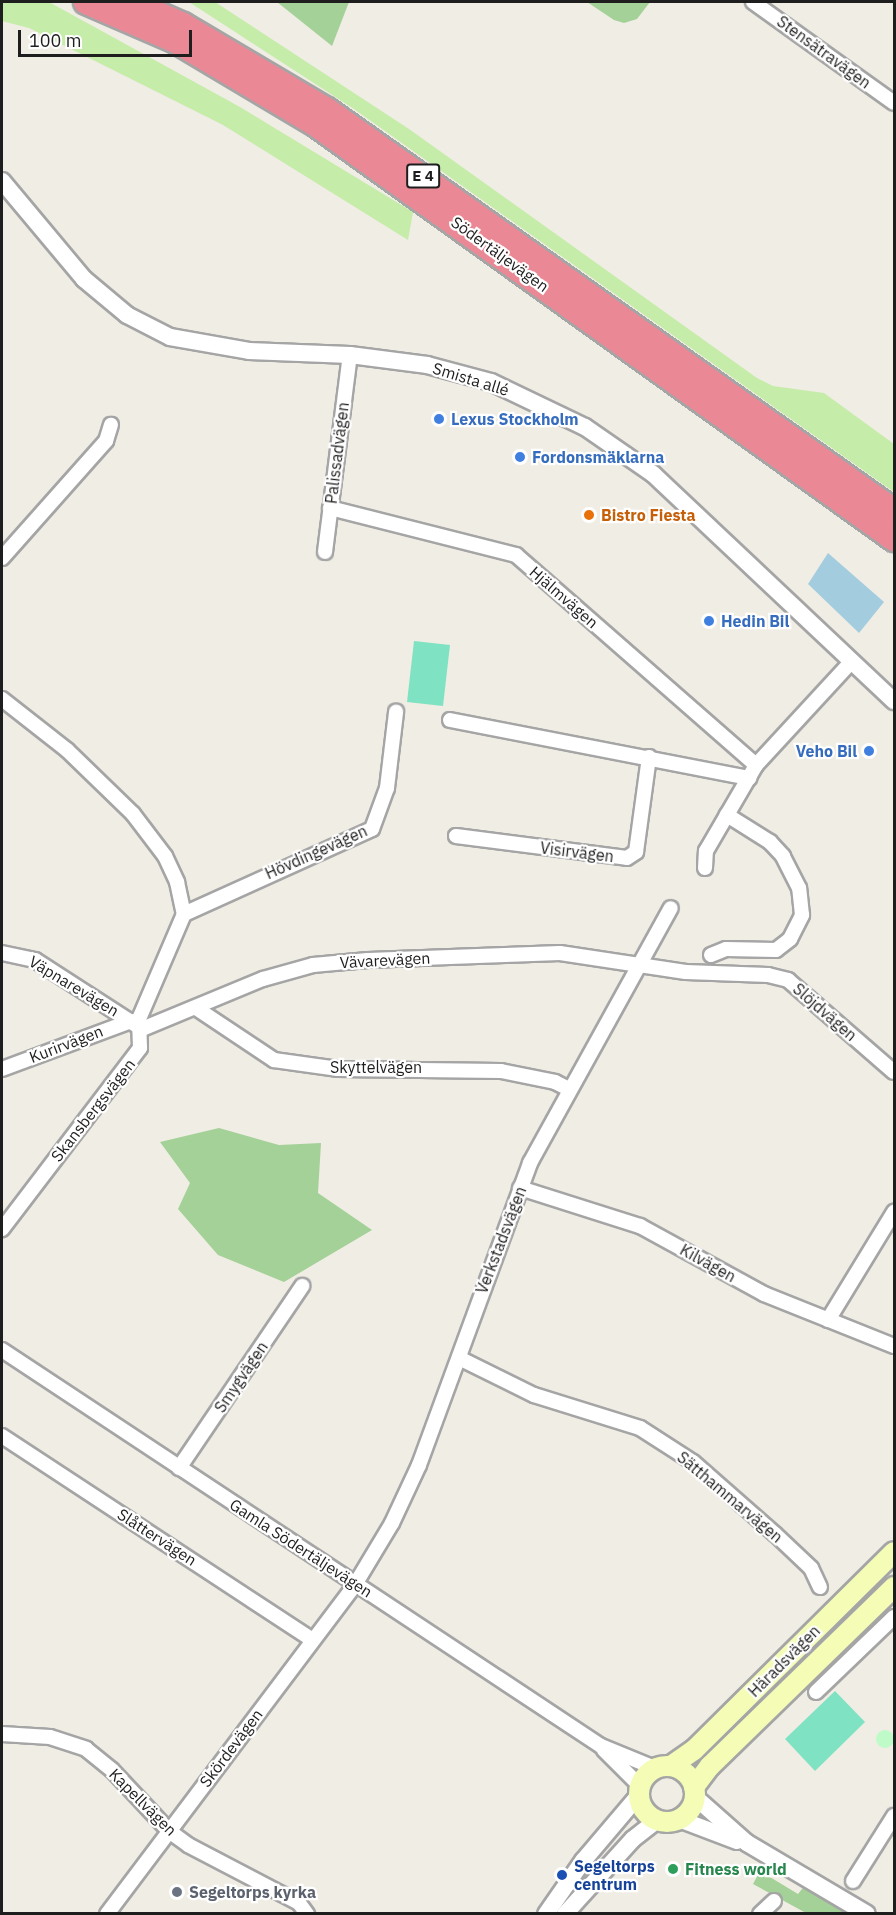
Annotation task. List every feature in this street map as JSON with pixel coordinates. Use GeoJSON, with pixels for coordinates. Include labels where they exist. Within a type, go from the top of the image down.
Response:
{"type":"FeatureCollection","features":[{"type":"Feature","properties":{"kind":"highway","name":"Södertäljevägen"},"geometry":{"type":"LineString","coordinates":[[86,2],[174,40],[318,126],[894,539]]}},
{"type":"Feature","properties":{"kind":"highway","name":"Södertäljevägen"},"geometry":{"type":"LineString","coordinates":[[131,2],[183,25],[327,110],[894,510]]}},
{"type":"Feature","properties":{"kind":"main road","name":"Häradsvägen"},"geometry":{"type":"LineString","coordinates":[[663,1767],[694,1750],[894,1552]]}},
{"type":"Feature","properties":{"kind":"main road","name":"Häradsvägen"},"geometry":{"type":"LineString","coordinates":[[695,1792],[710,1766],[894,1587]]}},
{"type":"Feature","properties":{"kind":"main road"},"geometry":{"type":"LineString","coordinates":[[663,1767],[688,1775],[695,1792],[689,1811],[679,1819],[657,1820],[644,1809],[639,1791],[663,1767]]}},
{"type":"Feature","properties":{"kind":"street","name":"Stensätravägen"},"geometry":{"type":"LineString","coordinates":[[753,2],[894,103]]}},
{"type":"Feature","properties":{"kind":"street","name":"Smista allé"},"geometry":{"type":"LineString","coordinates":[[2,181],[84,279],[145,326],[191,343],[249,351],[350,355],[427,365],[491,382],[585,427],[653,474],[894,701]]}},
{"type":"Feature","properties":{"kind":"street","name":"Palissadvägen"},"geometry":{"type":"LineString","coordinates":[[325,552],[350,355]]}},
{"type":"Feature","properties":{"kind":"street"},"geometry":{"type":"LineString","coordinates":[[2,558],[106,441],[111,425]]}},
{"type":"Feature","properties":{"kind":"street","name":"Hjälmvägen"},"geometry":{"type":"LineString","coordinates":[[330,508],[516,555],[752,771]]}},
{"type":"Feature","properties":{"kind":"street"},"geometry":{"type":"LineString","coordinates":[[705,868],[706,851],[752,771],[851,662]]}},
{"type":"Feature","properties":{"kind":"street"},"geometry":{"type":"LineString","coordinates":[[2,699],[67,750],[133,814],[165,856],[177,882],[184,914]]}},
{"type":"Feature","properties":{"kind":"street","name":"Hövdingevägen"},"geometry":{"type":"LineString","coordinates":[[184,914],[372,829],[387,788],[396,712]]}},
{"type":"Feature","properties":{"kind":"street"},"geometry":{"type":"LineString","coordinates":[[450,720],[649,757],[752,771]]}},
{"type":"Feature","properties":{"kind":"street","name":"Visirvägen"},"geometry":{"type":"LineString","coordinates":[[456,836],[627,858],[636,852],[649,757]]}},
{"type":"Feature","properties":{"kind":"street"},"geometry":{"type":"LineString","coordinates":[[711,955],[726,949],[776,950],[790,939],[802,915],[799,888],[783,856],[770,842],[727,815]]}},
{"type":"Feature","properties":{"kind":"street","name":"Verkstadsvägen"},"geometry":{"type":"LineString","coordinates":[[356,1583],[396,1514],[459,1358],[520,1188],[569,1089],[671,908]]}},
{"type":"Feature","properties":{"kind":"street","name":"Skansbergsvägen"},"geometry":{"type":"LineString","coordinates":[[2,1229],[140,1048],[137,1025],[184,914]]}},
{"type":"Feature","properties":{"kind":"street","name":"Väpnarevägen"},"geometry":{"type":"LineString","coordinates":[[2,952],[35,960],[137,1025]]}},
{"type":"Feature","properties":{"kind":"street","name":"Vävarevägen"},"geometry":{"type":"LineString","coordinates":[[137,1025],[195,1008],[263,979],[313,965],[560,952],[617,959],[638,966]]}},
{"type":"Feature","properties":{"kind":"street","name":"Slöjdvägen"},"geometry":{"type":"LineString","coordinates":[[638,966],[768,975],[788,980],[894,1072]]}},
{"type":"Feature","properties":{"kind":"street","name":"Skyttelvägen"},"geometry":{"type":"LineString","coordinates":[[195,1008],[274,1060],[338,1069],[501,1071],[555,1082],[569,1089]]}},
{"type":"Feature","properties":{"kind":"street","name":"Kurirvägen"},"geometry":{"type":"LineString","coordinates":[[2,1069],[137,1025]]}},
{"type":"Feature","properties":{"kind":"street","name":"Kilvägen"},"geometry":{"type":"LineString","coordinates":[[520,1188],[640,1226],[764,1294],[894,1346]]}},
{"type":"Feature","properties":{"kind":"street"},"geometry":{"type":"LineString","coordinates":[[828,1320],[894,1212]]}},
{"type":"Feature","properties":{"kind":"street","name":"Smygvägen"},"geometry":{"type":"LineString","coordinates":[[179,1468],[302,1286]]}},
{"type":"Feature","properties":{"kind":"street","name":"Gamla Södertäljevägen"},"geometry":{"type":"LineString","coordinates":[[2,1350],[601,1746],[663,1767]]}},
{"type":"Feature","properties":{"kind":"street","name":"Sätthammarvägen"},"geometry":{"type":"LineString","coordinates":[[459,1358],[534,1395],[640,1428],[693,1462],[775,1534],[811,1568],[820,1587]]}},
{"type":"Feature","properties":{"kind":"street","name":"Slåttervägen"},"geometry":{"type":"LineString","coordinates":[[2,1436],[312,1640]]}},
{"type":"Feature","properties":{"kind":"street","name":"Skördevägen"},"geometry":{"type":"LineString","coordinates":[[107,1914],[356,1583]]}},
{"type":"Feature","properties":{"kind":"street"},"geometry":{"type":"LineString","coordinates":[[816,1692],[894,1617]]}},
{"type":"Feature","properties":{"kind":"street","name":"Kapellvägen"},"geometry":{"type":"LineString","coordinates":[[2,1734],[50,1737],[86,1749],[112,1770],[169,1831],[188,1845],[299,1903],[307,1914]]}},
{"type":"Feature","properties":{"kind":"street","name":"Gamla Södertäljevägen"},"geometry":{"type":"LineString","coordinates":[[601,1746],[639,1791]]}},
{"type":"Feature","properties":{"kind":"street"},"geometry":{"type":"LineString","coordinates":[[546,1914],[583,1861],[639,1791]]}},
{"type":"Feature","properties":{"kind":"street"},"geometry":{"type":"LineString","coordinates":[[695,1792],[747,1843]]}},
{"type":"Feature","properties":{"kind":"street"},"geometry":{"type":"LineString","coordinates":[[853,1881],[894,1816]]}},
{"type":"Feature","properties":{"kind":"street"},"geometry":{"type":"LineString","coordinates":[[679,1819],[747,1843],[867,1914]]}},
{"type":"Feature","properties":{"kind":"street"},"geometry":{"type":"LineString","coordinates":[[565,1914],[612,1861],[657,1820]]}},
{"type":"Feature","properties":{"kind":"street"},"geometry":{"type":"LineString","coordinates":[[760,1914],[774,1901]]}},
{"type":"Feature","properties":{"kind":"green space"},"geometry":{"type":"Polygon","coordinates":[[[2,2],[49,2],[240,107],[413,212],[408,240],[223,125],[29,28],[2,21],[2,2]]]}},
{"type":"Feature","properties":{"kind":"green space"},"geometry":{"type":"Polygon","coordinates":[[[189,2],[215,2],[409,129],[757,378],[773,386],[824,393],[894,444],[894,492],[354,109],[189,2]]]}},
{"type":"Feature","properties":{"kind":"green space"},"geometry":{"type":"Polygon","coordinates":[[[277,2],[349,2],[332,46],[277,2]]]}},
{"type":"Feature","properties":{"kind":"green space"},"geometry":{"type":"Polygon","coordinates":[[[587,2],[650,2],[637,19],[624,23],[614,20],[587,2]]]}},
{"type":"Feature","properties":{"kind":"green space"},"geometry":{"type":"Polygon","coordinates":[[[414,641],[450,645],[443,706],[407,702],[414,641]]]}},
{"type":"Feature","properties":{"kind":"green space"},"geometry":{"type":"Polygon","coordinates":[[[219,1128],[279,1145],[321,1143],[318,1193],[372,1230],[284,1282],[218,1255],[178,1209],[190,1183],[160,1142],[219,1128]]]}},
{"type":"Feature","properties":{"kind":"green space"},"geometry":{"type":"Polygon","coordinates":[[[835,1691],[865,1722],[815,1771],[785,1739],[835,1691]]]}},
{"type":"Feature","properties":{"kind":"green space"},"geometry":{"type":"Polygon","coordinates":[[[885,1730],[891,1733],[894,1739],[891,1745],[885,1748],[879,1745],[876,1739],[879,1733],[885,1730]]]}},
{"type":"Feature","properties":{"kind":"green space"},"geometry":{"type":"Polygon","coordinates":[[[760,1871],[798,1894],[806,1884],[857,1913],[806,1913],[753,1884],[760,1871]]]}},
{"type":"Feature","properties":{"kind":"water"},"geometry":{"type":"Polygon","coordinates":[[[828,553],[884,602],[859,633],[808,584],[828,553]]]}},
{"type":"Feature","properties":{"kind":"place","name":"Lexus Stockholm"},"geometry":{"type":"Point","coordinates":[439,419]}},
{"type":"Feature","properties":{"kind":"place","name":"Fordonsmäklarna"},"geometry":{"type":"Point","coordinates":[520,457]}},
{"type":"Feature","properties":{"kind":"place","name":"Bistro Fiesta"},"geometry":{"type":"Point","coordinates":[589,515]}},
{"type":"Feature","properties":{"kind":"place","name":"Hedin Bil"},"geometry":{"type":"Point","coordinates":[709,621]}},
{"type":"Feature","properties":{"kind":"place","name":"Veho Bil"},"geometry":{"type":"Point","coordinates":[869,751]}},
{"type":"Feature","properties":{"kind":"place","name":"Fitness world"},"geometry":{"type":"Point","coordinates":[673,1869]}},
{"type":"Feature","properties":{"kind":"place","name":"Segeltorps centrum"},"geometry":{"type":"Point","coordinates":[562,1875]}},
{"type":"Feature","properties":{"kind":"place","name":"Segeltorps kyrka"},"geometry":{"type":"Point","coordinates":[177,1892]}}]}
